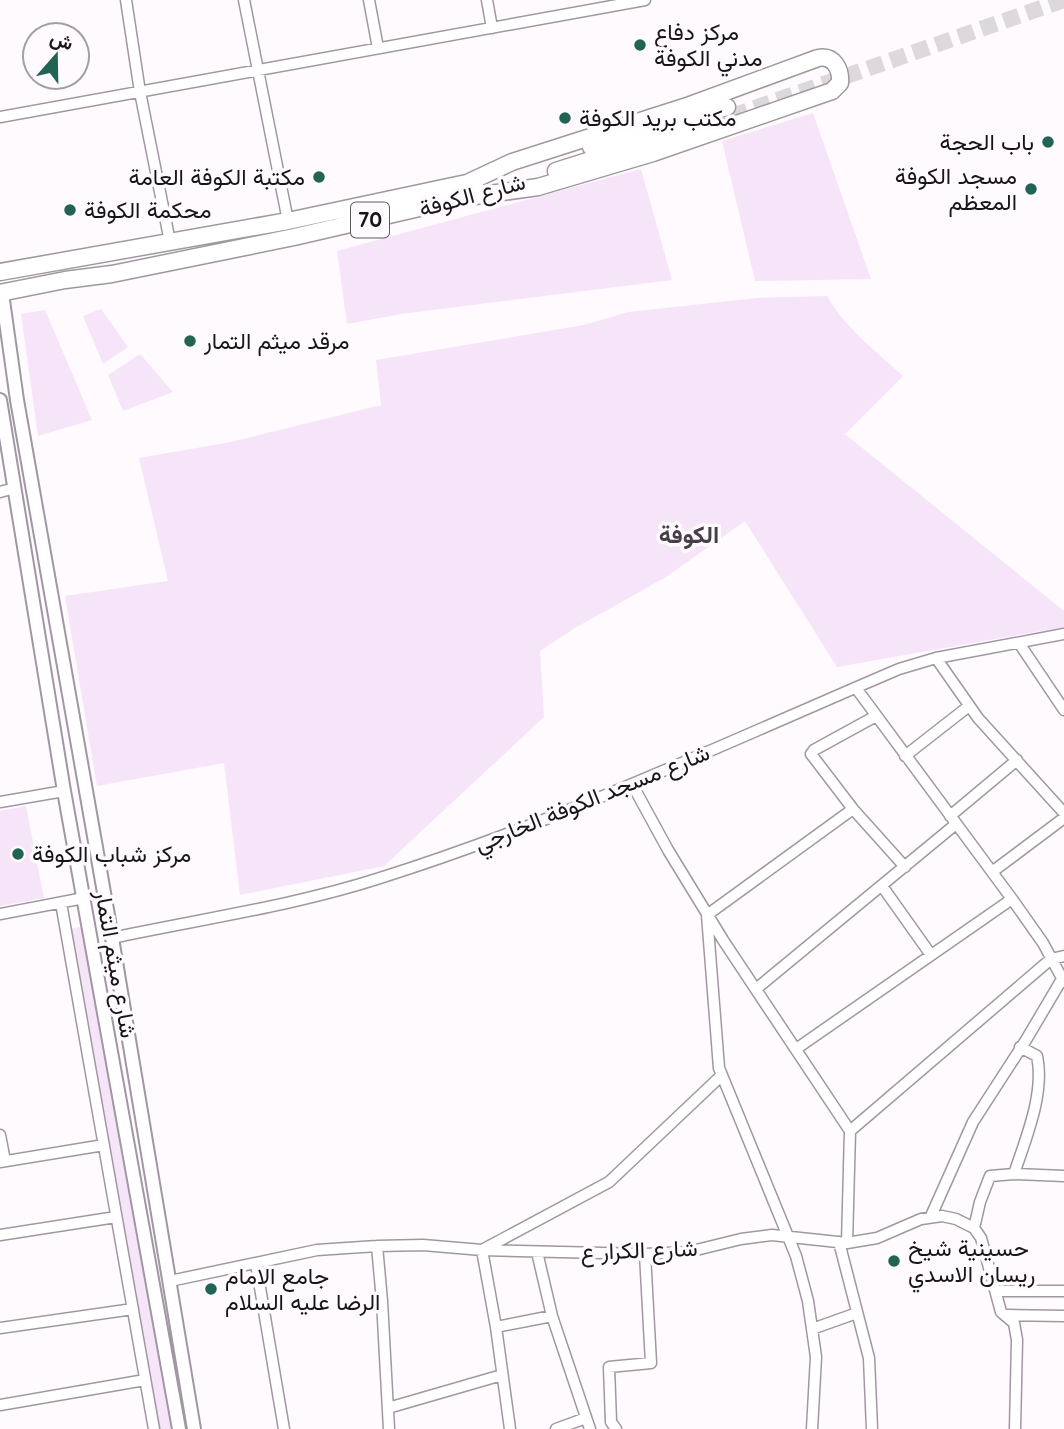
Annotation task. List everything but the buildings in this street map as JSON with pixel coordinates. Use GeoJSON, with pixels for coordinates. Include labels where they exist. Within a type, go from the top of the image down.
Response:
{"type":"FeatureCollection","features":[{"type":"Feature","properties":{"kind":"highway"},"geometry":{"type":"LineString","coordinates":[[824,57],[833,61],[840,74],[839,83],[832,91],[666,149],[538,187],[471,190],[512,162],[690,104],[818,58],[824,57]]}},
{"type":"Feature","properties":{"kind":"highway","name":"شارع الكوفة"},"geometry":{"type":"LineString","coordinates":[[1,293],[112,274],[471,190],[729,111]]}},
{"type":"Feature","properties":{"kind":"highway","name":"شارع الكوفة"},"geometry":{"type":"LineString","coordinates":[[0,272],[471,190]]}},
{"type":"Feature","properties":{"kind":"highway"},"geometry":{"type":"LineString","coordinates":[[108,253],[104,264],[112,274]]}},
{"type":"Feature","properties":{"kind":"highway"},"geometry":{"type":"LineString","coordinates":[[63,259],[72,269],[65,280]]}},
{"type":"Feature","properties":{"kind":"street"},"geometry":{"type":"LineString","coordinates":[[125,0],[170,243]]}},
{"type":"Feature","properties":{"kind":"street"},"geometry":{"type":"LineString","coordinates":[[244,0],[288,221]]}},
{"type":"Feature","properties":{"kind":"street"},"geometry":{"type":"LineString","coordinates":[[369,0],[378,48]]}},
{"type":"Feature","properties":{"kind":"street"},"geometry":{"type":"LineString","coordinates":[[487,0],[492,28]]}},
{"type":"Feature","properties":{"kind":"street"},"geometry":{"type":"LineString","coordinates":[[0,117],[645,0]]}},
{"type":"Feature","properties":{"kind":"street","name":"شارع ميثم التمار"},"geometry":{"type":"LineString","coordinates":[[1,293],[17,400],[112,938],[194,1429]]}},
{"type":"Feature","properties":{"kind":"street","name":"شارع ميثم التمار"},"geometry":{"type":"LineString","coordinates":[[0,400],[64,791],[179,1429]]}},
{"type":"Feature","properties":{"kind":"street"},"geometry":{"type":"LineString","coordinates":[[0,492],[15,488]]}},
{"type":"Feature","properties":{"kind":"street"},"geometry":{"type":"LineString","coordinates":[[36,617],[55,614]]}},
{"type":"Feature","properties":{"kind":"street","name":"شارع مسجد الكوفة الخارجي"},"geometry":{"type":"LineString","coordinates":[[112,938],[327,893],[379,878],[491,840],[632,784],[899,669],[936,658],[1064,634]]}},
{"type":"Feature","properties":{"kind":"street"},"geometry":{"type":"LineString","coordinates":[[1019,643],[1064,710]]}},
{"type":"Feature","properties":{"kind":"street"},"geometry":{"type":"LineString","coordinates":[[936,658],[978,718],[1064,815],[992,872]]}},
{"type":"Feature","properties":{"kind":"street"},"geometry":{"type":"LineString","coordinates":[[856,688],[1012,899],[1043,943],[1063,981],[973,1122],[931,1216],[950,1217],[974,1228],[981,1238],[1001,1311],[1014,1323],[1017,1340],[1015,1429]]}},
{"type":"Feature","properties":{"kind":"street"},"geometry":{"type":"LineString","coordinates":[[905,756],[969,706]]}},
{"type":"Feature","properties":{"kind":"street"},"geometry":{"type":"LineString","coordinates":[[876,716],[811,754],[853,809],[905,867]]}},
{"type":"Feature","properties":{"kind":"street"},"geometry":{"type":"LineString","coordinates":[[756,989],[905,867],[1017,760]]}},
{"type":"Feature","properties":{"kind":"street"},"geometry":{"type":"LineString","coordinates":[[632,784],[708,915],[850,1131],[843,1242],[869,1358],[872,1429]]}},
{"type":"Feature","properties":{"kind":"street"},"geometry":{"type":"LineString","coordinates":[[0,802],[64,791]]}},
{"type":"Feature","properties":{"kind":"street"},"geometry":{"type":"LineString","coordinates":[[708,915],[853,809]]}},
{"type":"Feature","properties":{"kind":"street"},"geometry":{"type":"LineString","coordinates":[[882,886],[931,955]]}},
{"type":"Feature","properties":{"kind":"street"},"geometry":{"type":"LineString","coordinates":[[0,915],[85,898]]}},
{"type":"Feature","properties":{"kind":"street"},"geometry":{"type":"LineString","coordinates":[[796,1049],[1012,899]]}},
{"type":"Feature","properties":{"kind":"street"},"geometry":{"type":"LineString","coordinates":[[61,903],[154,1429]]}},
{"type":"Feature","properties":{"kind":"street"},"geometry":{"type":"LineString","coordinates":[[708,915],[719,1068],[796,1256],[808,1301],[816,1357],[812,1429]]}},
{"type":"Feature","properties":{"kind":"street"},"geometry":{"type":"LineString","coordinates":[[850,1131],[1051,959],[1064,956]]}},
{"type":"Feature","properties":{"kind":"street"},"geometry":{"type":"LineString","coordinates":[[1014,1174],[1040,1073],[1037,1056],[1020,1047]]}},
{"type":"Feature","properties":{"kind":"street"},"geometry":{"type":"LineString","coordinates":[[510,1429],[482,1250],[609,1182],[722,1076]]}},
{"type":"Feature","properties":{"kind":"street"},"geometry":{"type":"LineString","coordinates":[[0,1135],[2,1161],[104,1144]]}},
{"type":"Feature","properties":{"kind":"street"},"geometry":{"type":"LineString","coordinates":[[974,1228],[990,1176],[1064,1176]]}},
{"type":"Feature","properties":{"kind":"street","name":"شارع الكرار ع"},"geometry":{"type":"LineString","coordinates":[[170,1281],[317,1250],[377,1246],[424,1245],[482,1250],[645,1254],[688,1252],[741,1239],[786,1235],[843,1242],[877,1238],[931,1216]]}},
{"type":"Feature","properties":{"kind":"street"},"geometry":{"type":"LineString","coordinates":[[0,1235],[116,1217]]}},
{"type":"Feature","properties":{"kind":"street"},"geometry":{"type":"LineString","coordinates":[[377,1246],[389,1429]]}},
{"type":"Feature","properties":{"kind":"street"},"geometry":{"type":"LineString","coordinates":[[537,1252],[552,1316],[588,1424],[556,1429]]}},
{"type":"Feature","properties":{"kind":"street"},"geometry":{"type":"LineString","coordinates":[[616,1429],[611,1422],[609,1367],[651,1363],[645,1254]]}},
{"type":"Feature","properties":{"kind":"street"},"geometry":{"type":"LineString","coordinates":[[256,1264],[284,1429]]}},
{"type":"Feature","properties":{"kind":"street"},"geometry":{"type":"LineString","coordinates":[[996,1291],[1064,1291]]}},
{"type":"Feature","properties":{"kind":"street"},"geometry":{"type":"LineString","coordinates":[[0,1328],[133,1309]]}},
{"type":"Feature","properties":{"kind":"street"},"geometry":{"type":"LineString","coordinates":[[812,1329],[857,1313]]}},
{"type":"Feature","properties":{"kind":"street"},"geometry":{"type":"LineString","coordinates":[[1008,1315],[1064,1316]]}},
{"type":"Feature","properties":{"kind":"street"},"geometry":{"type":"LineString","coordinates":[[496,1327],[552,1316]]}},
{"type":"Feature","properties":{"kind":"street"},"geometry":{"type":"LineString","coordinates":[[388,1408],[502,1375]]}},
{"type":"Feature","properties":{"kind":"street"},"geometry":{"type":"LineString","coordinates":[[0,1405],[145,1380]]}},
{"type":"Feature","properties":{"kind":"shaded area"},"geometry":{"type":"Polygon","coordinates":[[[813,113],[871,279],[755,281],[722,141],[813,113]]]}},
{"type":"Feature","properties":{"kind":"shaded area"},"geometry":{"type":"Polygon","coordinates":[[[641,169],[672,280],[401,314],[347,324],[337,251],[641,169]]]}},
{"type":"Feature","properties":{"kind":"shaded area"},"geometry":{"type":"Polygon","coordinates":[[[827,296],[852,329],[903,376],[845,434],[1064,611],[1064,627],[837,667],[745,521],[666,577],[575,628],[540,651],[544,717],[384,866],[240,895],[224,763],[97,786],[65,596],[168,581],[139,458],[231,442],[381,405],[376,360],[584,325],[628,312],[757,298],[827,296]]]}},
{"type":"Feature","properties":{"kind":"shaded area"},"geometry":{"type":"Polygon","coordinates":[[[101,309],[128,347],[103,364],[83,316],[101,309]]]}},
{"type":"Feature","properties":{"kind":"shaded area"},"geometry":{"type":"Polygon","coordinates":[[[45,310],[92,420],[38,436],[21,314],[45,310]]]}},
{"type":"Feature","properties":{"kind":"shaded area"},"geometry":{"type":"Polygon","coordinates":[[[140,354],[173,392],[123,411],[108,375],[140,354]]]}},
{"type":"Feature","properties":{"kind":"shaded area","name":"مركز شباب الكوفة"},"geometry":{"type":"Polygon","coordinates":[[[26,806],[44,898],[0,906],[0,811],[26,806]]]}},
{"type":"Feature","properties":{"kind":"shaded area"},"geometry":{"type":"Polygon","coordinates":[[[86,926],[175,1429],[158,1429],[69,929],[86,926]]]}},
{"type":"Feature","properties":{"kind":"tunnel"},"geometry":{"type":"LineString","coordinates":[[732,116],[1064,0]]}},
{"type":"Feature","properties":{"kind":"place","name":"مركز دفاع مدني الكوفة"},"geometry":{"type":"Point","coordinates":[640,45]}},
{"type":"Feature","properties":{"kind":"place","name":"مكتب بريد الكوفة"},"geometry":{"type":"Point","coordinates":[565,118]}},
{"type":"Feature","properties":{"kind":"place","name":"باب الحجة"},"geometry":{"type":"Point","coordinates":[1048,142]}},
{"type":"Feature","properties":{"kind":"place","name":"مكتبة الكوفة العامة"},"geometry":{"type":"Point","coordinates":[319,177]}},
{"type":"Feature","properties":{"kind":"place","name":"مسجد الكوفة المعظم"},"geometry":{"type":"Point","coordinates":[1031,189]}},
{"type":"Feature","properties":{"kind":"place","name":"محكمة الكوفة"},"geometry":{"type":"Point","coordinates":[70,210]}},
{"type":"Feature","properties":{"kind":"place","name":"مرقد ميثم التمار"},"geometry":{"type":"Point","coordinates":[190,341]}},
{"type":"Feature","properties":{"kind":"place","name":"مركز شباب الكوفة"},"geometry":{"type":"Point","coordinates":[18,854]}},
{"type":"Feature","properties":{"kind":"place","name":"حسينية شيخ ريسان الاسدي"},"geometry":{"type":"Point","coordinates":[894,1261]}},
{"type":"Feature","properties":{"kind":"place","name":"جامع الامام الرضا عليه السلام"},"geometry":{"type":"Point","coordinates":[211,1289]}},
{"type":"Feature","properties":{"kind":"district","name":"الكوفة"},"geometry":{"type":"Point","coordinates":[689,535]}}]}
